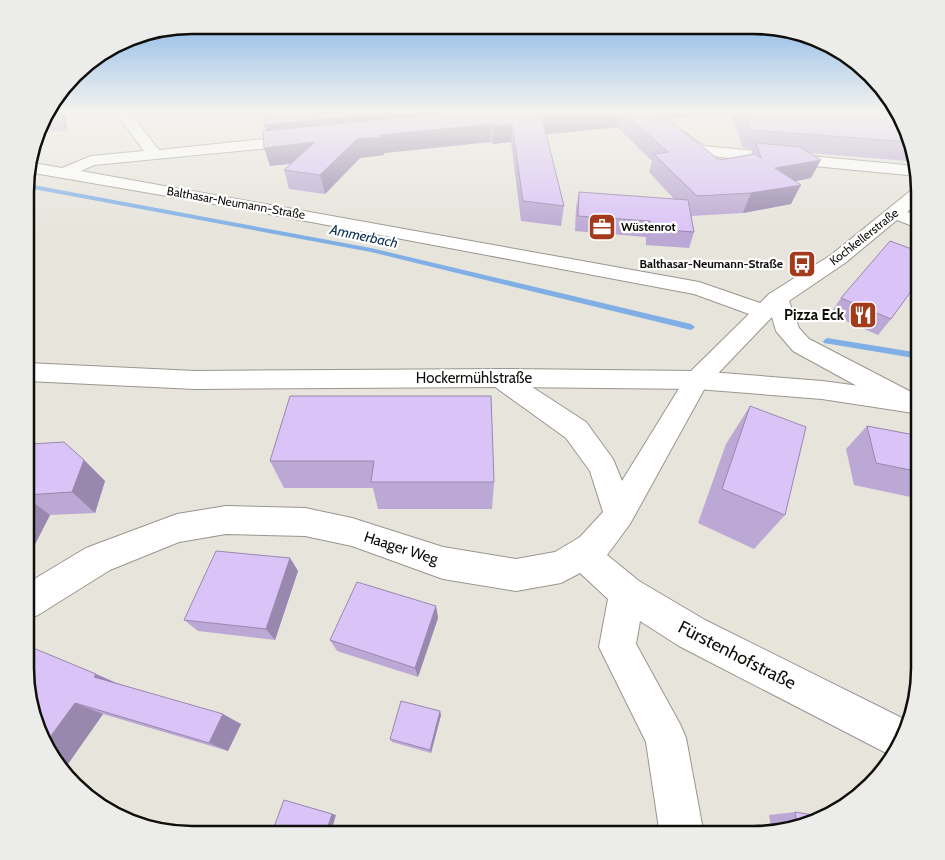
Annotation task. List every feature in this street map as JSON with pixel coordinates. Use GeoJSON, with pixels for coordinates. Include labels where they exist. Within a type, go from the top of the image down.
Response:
{"type":"FeatureCollection","features":[{"type":"Feature","properties":{"kind":"street"},"geometry":{"type":"LineString","coordinates":[[63,173],[79,164],[91,161],[173,153]]}},
{"type":"Feature","properties":{"kind":"street"},"geometry":{"type":"LineString","coordinates":[[732,153],[909,170]]}},
{"type":"Feature","properties":{"kind":"street","name":"Balthasar-Neumann-Straße"},"geometry":{"type":"LineString","coordinates":[[36,168],[698,288],[771,305]]}},
{"type":"Feature","properties":{"kind":"street","name":"Kochkellerstraße"},"geometry":{"type":"LineString","coordinates":[[697,380],[771,305],[838,259],[911,199]]}},
{"type":"Feature","properties":{"kind":"street"},"geometry":{"type":"LineString","coordinates":[[894,213],[911,220]]}},
{"type":"Feature","properties":{"kind":"street"},"geometry":{"type":"LineString","coordinates":[[771,305],[788,331],[801,345],[911,401]]}},
{"type":"Feature","properties":{"kind":"street","name":"Hockermühlstraße"},"geometry":{"type":"LineString","coordinates":[[34,372],[195,380],[500,378],[697,380],[822,390],[911,403]]}},
{"type":"Feature","properties":{"kind":"street"},"geometry":{"type":"LineString","coordinates":[[500,378],[576,430],[603,467],[619,514]]}},
{"type":"Feature","properties":{"kind":"street","name":"Haager Weg"},"geometry":{"type":"LineString","coordinates":[[34,598],[98,559],[178,528],[226,520],[305,522],[352,532],[444,563],[516,575],[561,567],[592,548],[603,537],[619,514],[697,380]]}},
{"type":"Feature","properties":{"kind":"street","name":"Fürstenhofstraße"},"geometry":{"type":"LineString","coordinates":[[582,554],[627,593],[692,633],[896,736]]}},
{"type":"Feature","properties":{"kind":"street"},"geometry":{"type":"LineString","coordinates":[[627,593],[617,647],[666,738],[681,826]]}},
{"type":"Feature","properties":{"kind":"building"},"geometry":{"type":"Polygon","coordinates":[[[303,153],[342,153],[320,175],[284,170],[303,153]]]}},
{"type":"Feature","properties":{"kind":"building"},"geometry":{"type":"Polygon","coordinates":[[[516,153],[551,153],[564,206],[523,201],[516,153]]]}},
{"type":"Feature","properties":{"kind":"building"},"geometry":{"type":"Polygon","coordinates":[[[710,153],[719,160],[755,154],[761,158],[759,153],[810,153],[821,160],[775,168],[801,185],[751,193],[697,196],[654,154],[710,153]]]}},
{"type":"Feature","properties":{"kind":"building"},"geometry":{"type":"Polygon","coordinates":[[[579,192],[688,200],[694,232],[651,229],[650,221],[578,216],[579,192]]]}},
{"type":"Feature","properties":{"kind":"building"},"geometry":{"type":"Polygon","coordinates":[[[890,241],[911,249],[911,291],[891,319],[841,298],[890,241]]]}},
{"type":"Feature","properties":{"kind":"building"},"geometry":{"type":"Polygon","coordinates":[[[290,396],[491,396],[494,482],[371,482],[374,461],[270,461],[290,396]]]}},
{"type":"Feature","properties":{"kind":"building"},"geometry":{"type":"Polygon","coordinates":[[[750,406],[806,427],[785,515],[722,489],[750,406]]]}},
{"type":"Feature","properties":{"kind":"building"},"geometry":{"type":"Polygon","coordinates":[[[867,426],[911,434],[911,470],[876,463],[867,426]]]}},
{"type":"Feature","properties":{"kind":"building"},"geometry":{"type":"Polygon","coordinates":[[[64,442],[84,460],[72,492],[34,494],[34,444],[64,442]]]}},
{"type":"Feature","properties":{"kind":"building"},"geometry":{"type":"Polygon","coordinates":[[[216,551],[290,558],[266,629],[184,620],[216,551]]]}},
{"type":"Feature","properties":{"kind":"building"},"geometry":{"type":"Polygon","coordinates":[[[357,582],[436,606],[415,668],[330,640],[357,582]]]}},
{"type":"Feature","properties":{"kind":"building"},"geometry":{"type":"Polygon","coordinates":[[[34,648],[96,674],[94,677],[223,714],[209,743],[75,703],[50,737],[42,719],[37,699],[34,678],[34,648]]]}},
{"type":"Feature","properties":{"kind":"building"},"geometry":{"type":"Polygon","coordinates":[[[401,701],[440,711],[430,750],[390,739],[401,701]]]}},
{"type":"Feature","properties":{"kind":"building"},"geometry":{"type":"Polygon","coordinates":[[[284,800],[332,814],[328,826],[274,826],[284,800]]]}},
{"type":"Feature","properties":{"kind":"building"},"geometry":{"type":"Polygon","coordinates":[[[795,812],[811,815],[797,820],[795,812]]]}},
{"type":"Feature","properties":{"kind":"waterway","name":"Ammerbach"},"geometry":{"type":"LineString","coordinates":[[34,187],[371,250],[691,327]]}},
{"type":"Feature","properties":{"kind":"waterway","name":"Ammerbach"},"geometry":{"type":"LineString","coordinates":[[827,341],[911,355]]}},
{"type":"Feature","properties":{"kind":"place","name":"Wüstenrot"},"geometry":{"type":"Point","coordinates":[602,227]}},
{"type":"Feature","properties":{"kind":"place","name":"Balthasar-Neumann-Straße"},"geometry":{"type":"Point","coordinates":[802,264]}},
{"type":"Feature","properties":{"kind":"place","name":"Pizza Eck"},"geometry":{"type":"Point","coordinates":[863,315]}}]}
